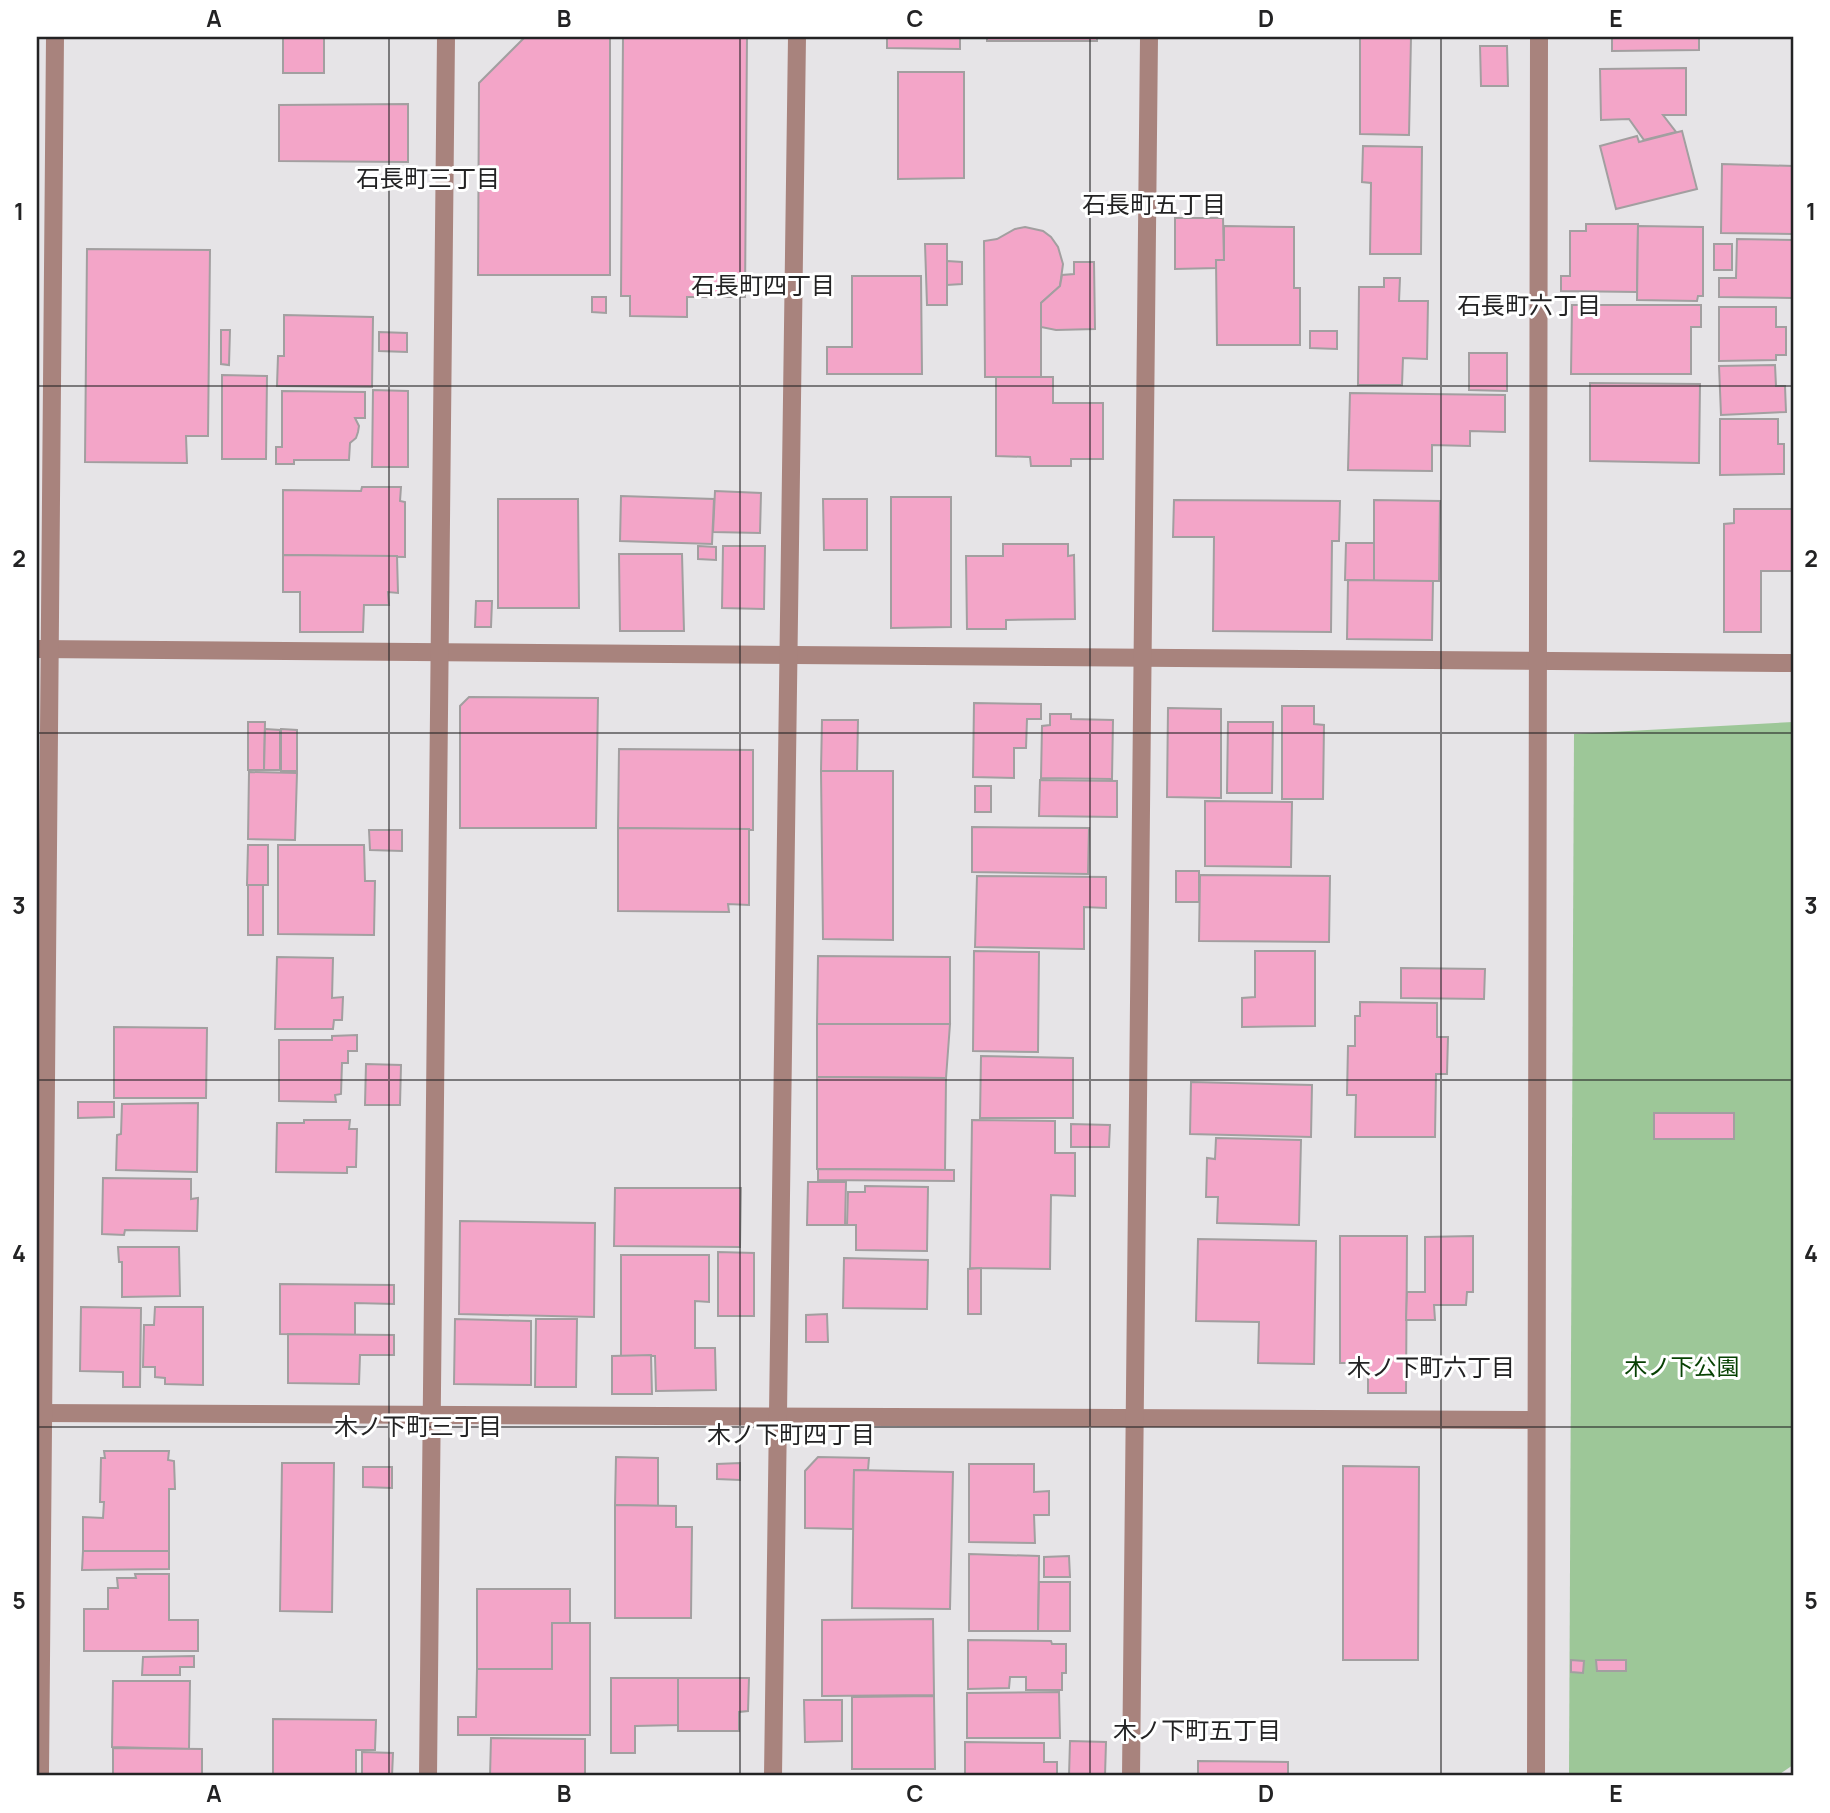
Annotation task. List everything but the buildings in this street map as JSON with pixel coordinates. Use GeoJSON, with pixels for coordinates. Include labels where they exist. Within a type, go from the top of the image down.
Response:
{"type":"FeatureCollection","features":[{"type":"Feature","properties":{"kind":"street"},"geometry":{"type":"LineString","coordinates":[[40,1776],[43,650],[55,37]]}},
{"type":"Feature","properties":{"kind":"street"},"geometry":{"type":"LineString","coordinates":[[428,1776],[446,37]]}},
{"type":"Feature","properties":{"kind":"street"},"geometry":{"type":"LineString","coordinates":[[773,1776],[797,37]]}},
{"type":"Feature","properties":{"kind":"street"},"geometry":{"type":"LineString","coordinates":[[1131,1776],[1149,37]]}},
{"type":"Feature","properties":{"kind":"street"},"geometry":{"type":"LineString","coordinates":[[1536,1776],[1539,37]]}},
{"type":"Feature","properties":{"kind":"street"},"geometry":{"type":"LineString","coordinates":[[43,650],[1793,663]]}},
{"type":"Feature","properties":{"kind":"street"},"geometry":{"type":"LineString","coordinates":[[41,1413],[1535,1420]]}},
{"type":"Feature","properties":{"kind":"green space","name":"木ノ下公園"},"geometry":{"type":"Polygon","coordinates":[[[1793,722],[1793,1765],[1777,1776],[1569,1776],[1574,734],[1793,722]]]}},
{"type":"Feature","properties":{"kind":"district","name":"石長町三丁目"},"geometry":{"type":"Point","coordinates":[428,177]}},
{"type":"Feature","properties":{"kind":"district","name":"石長町五丁目"},"geometry":{"type":"Point","coordinates":[1154,203]}},
{"type":"Feature","properties":{"kind":"district","name":"石長町四丁目"},"geometry":{"type":"Point","coordinates":[763,284]}},
{"type":"Feature","properties":{"kind":"district","name":"石長町六丁目"},"geometry":{"type":"Point","coordinates":[1529,304]}},
{"type":"Feature","properties":{"kind":"district","name":"木ノ下町六丁目"},"geometry":{"type":"Point","coordinates":[1431,1366]}},
{"type":"Feature","properties":{"kind":"district","name":"木ノ下町三丁目"},"geometry":{"type":"Point","coordinates":[418,1425]}},
{"type":"Feature","properties":{"kind":"district","name":"木ノ下町四丁目"},"geometry":{"type":"Point","coordinates":[791,1433]}},
{"type":"Feature","properties":{"kind":"district","name":"木ノ下町五丁目"},"geometry":{"type":"Point","coordinates":[1197,1729]}}]}
